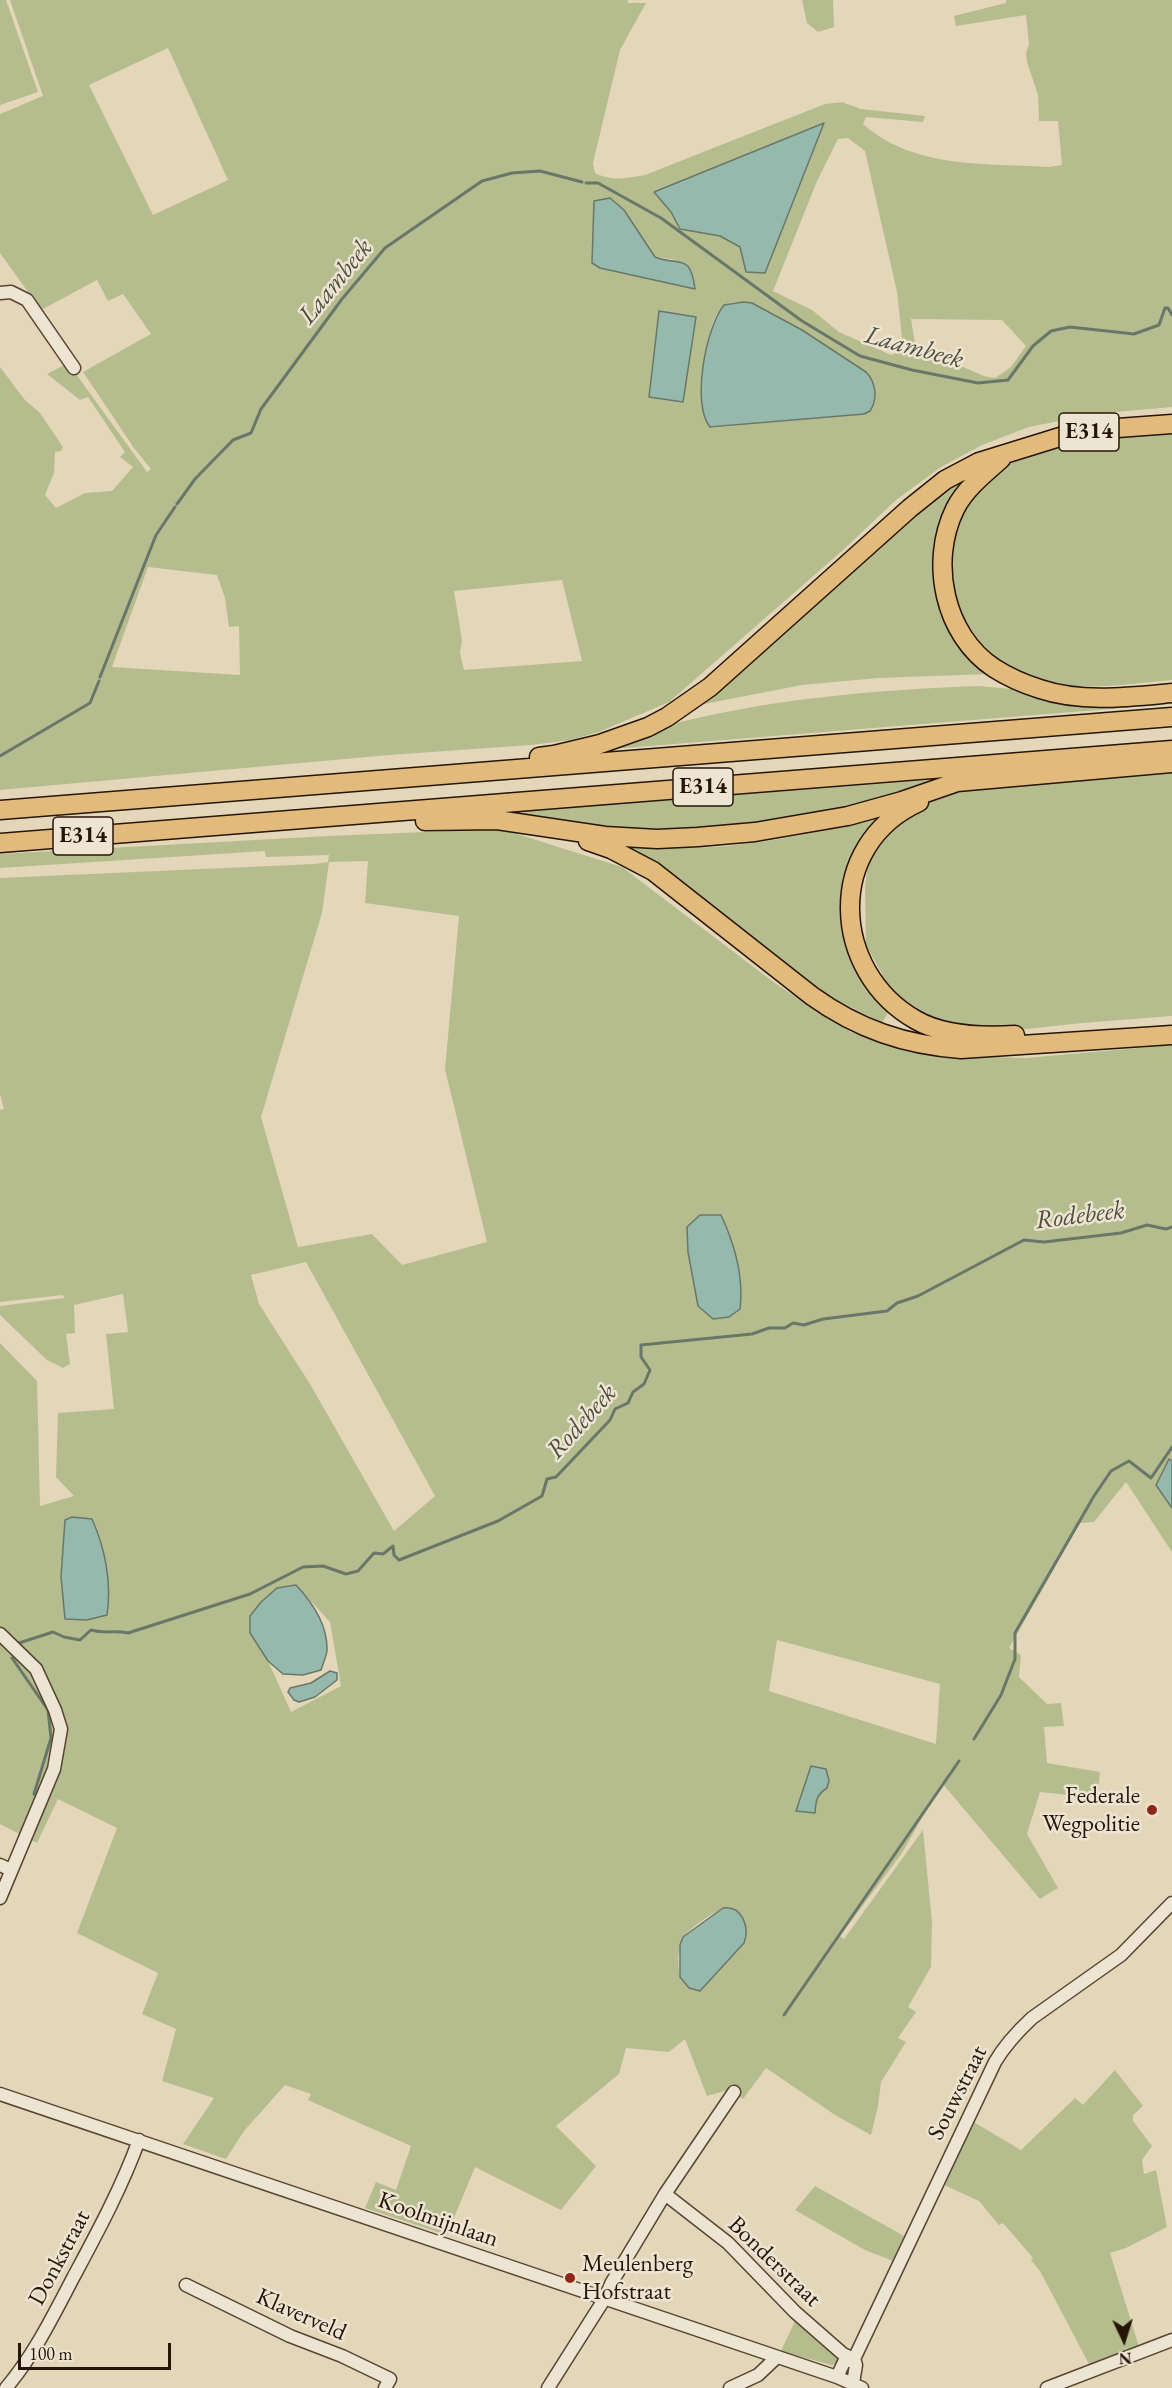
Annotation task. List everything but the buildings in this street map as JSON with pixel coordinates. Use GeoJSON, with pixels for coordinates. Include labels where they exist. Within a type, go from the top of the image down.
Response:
{"type":"FeatureCollection","features":[{"type":"Feature","properties":{"kind":"highway","name":"E314"},"geometry":{"type":"LineString","coordinates":[[507,770],[536,757],[600,744],[648,727],[667,717],[710,687],[910,508],[945,480],[979,462],[1063,436],[1104,429],[1172,424]]}},
{"type":"Feature","properties":{"kind":"highway","name":"E314"},"geometry":{"type":"LineString","coordinates":[[1009,452],[970,487],[956,508],[945,537],[942,576],[946,600],[955,623],[965,638],[977,654],[993,668],[1013,679],[1042,690],[1087,697],[1118,698],[1172,693]]}},
{"type":"Feature","properties":{"kind":"highway","name":"E314"},"geometry":{"type":"LineString","coordinates":[[0,810],[1172,717]]}},
{"type":"Feature","properties":{"kind":"highway","name":"E314"},"geometry":{"type":"LineString","coordinates":[[0,843],[1172,750]]}},
{"type":"Feature","properties":{"kind":"highway","name":"E314"},"geometry":{"type":"LineString","coordinates":[[235,824],[279,830],[435,820],[497,820],[604,836],[657,839],[755,832],[848,816],[957,782],[1172,763]]}},
{"type":"Feature","properties":{"kind":"highway","name":"E314"},"geometry":{"type":"LineString","coordinates":[[986,778],[928,798],[904,811],[873,839],[859,862],[854,876],[850,904],[853,938],[862,963],[878,988],[893,1005],[918,1022],[958,1033],[1006,1036],[1172,1023]]}},
{"type":"Feature","properties":{"kind":"highway","name":"E314"},"geometry":{"type":"LineString","coordinates":[[531,824],[595,843],[639,863],[673,885],[833,1011],[881,1034],[934,1047],[961,1049],[1172,1035]]}},
{"type":"Feature","properties":{"kind":"street"},"geometry":{"type":"LineString","coordinates":[[0,293],[11,292],[27,300],[74,368]]}},
{"type":"Feature","properties":{"kind":"street"},"geometry":{"type":"LineString","coordinates":[[0,1634],[36,1669],[61,1729],[54,1769],[6,1867],[0,1898]]}},
{"type":"Feature","properties":{"kind":"street","name":"Souwstraat"},"geometry":{"type":"LineString","coordinates":[[858,2385],[854,2359],[994,2062],[1010,2040],[1032,2018],[1120,1955],[1172,1903]]}},
{"type":"Feature","properties":{"kind":"street"},"geometry":{"type":"LineString","coordinates":[[548,2388],[605,2298],[612,2282],[665,2194],[734,2092]]}},
{"type":"Feature","properties":{"kind":"street","name":"Koolmijnlaan"},"geometry":{"type":"LineString","coordinates":[[0,2094],[858,2385]]}},
{"type":"Feature","properties":{"kind":"street","name":"Donkstraat"},"geometry":{"type":"LineString","coordinates":[[6,2388],[39,2341],[104,2222],[127,2173],[139,2140]]}},
{"type":"Feature","properties":{"kind":"street","name":"Bonderstraat"},"geometry":{"type":"LineString","coordinates":[[665,2194],[728,2243],[795,2312],[843,2354],[854,2359]]}},
{"type":"Feature","properties":{"kind":"street","name":"Klaverveld"},"geometry":{"type":"LineString","coordinates":[[186,2285],[290,2336],[342,2356],[390,2379],[385,2388]]}},
{"type":"Feature","properties":{"kind":"street"},"geometry":{"type":"LineString","coordinates":[[1047,2388],[1172,2340]]}},
{"type":"Feature","properties":{"kind":"street"},"geometry":{"type":"LineString","coordinates":[[730,2388],[758,2375],[777,2357]]}},
{"type":"Feature","properties":{"kind":"street","name":"Souwstraat"},"geometry":{"type":"LineString","coordinates":[[837,2377],[844,2362],[854,2359]]}},
{"type":"Feature","properties":{"kind":"green space"},"geometry":{"type":"Polygon","coordinates":[[[0,0],[6,0],[38,92],[0,105],[0,0]]]}},
{"type":"Feature","properties":{"kind":"green space"},"geometry":{"type":"Polygon","coordinates":[[[10,0],[628,0],[628,3],[646,3],[620,50],[593,163],[595,173],[601,176],[619,178],[645,175],[825,104],[842,102],[861,109],[925,116],[923,122],[866,117],[863,124],[883,139],[904,149],[951,161],[1049,167],[1062,165],[1058,121],[1039,121],[1038,95],[1027,62],[1026,53],[1029,44],[1026,15],[956,26],[954,16],[1006,3],[1006,0],[1172,0],[1172,407],[1094,414],[1029,427],[982,445],[941,467],[896,500],[842,551],[669,702],[599,732],[570,740],[531,745],[389,755],[0,790],[0,367],[25,400],[40,413],[63,447],[61,451],[55,452],[54,473],[45,495],[56,508],[85,493],[112,491],[133,467],[120,457],[125,452],[88,397],[80,400],[47,374],[68,363],[147,472],[151,469],[134,448],[83,372],[151,334],[123,294],[108,301],[97,280],[41,310],[0,253],[0,114],[43,96],[10,0]],[[168,48],[89,85],[153,215],[228,180],[168,48]],[[823,123],[655,193],[671,212],[680,229],[720,236],[740,247],[746,263],[823,123]],[[848,138],[838,139],[817,181],[773,291],[812,310],[839,332],[891,355],[899,352],[902,338],[897,292],[865,151],[848,138]],[[647,245],[592,263],[677,260],[655,257],[647,245]],[[729,303],[717,315],[707,344],[703,399],[708,425],[712,428],[864,414],[870,411],[874,401],[874,391],[866,372],[784,319],[750,304],[729,303]],[[911,319],[917,356],[963,367],[995,378],[1011,367],[1026,346],[1002,320],[911,319]],[[148,567],[112,667],[240,675],[239,626],[229,627],[225,598],[217,575],[148,567]],[[562,580],[454,591],[462,640],[460,653],[464,670],[582,661],[562,580]]]}},
{"type":"Feature","properties":{"kind":"green space"},"geometry":{"type":"Polygon","coordinates":[[[802,0],[833,0],[834,27],[818,32],[807,23],[802,0]]]}},
{"type":"Feature","properties":{"kind":"green space"},"geometry":{"type":"Polygon","coordinates":[[[1172,432],[1172,680],[1100,686],[1063,685],[1028,676],[997,658],[974,634],[959,605],[952,574],[954,542],[964,512],[983,485],[1012,463],[1050,448],[1111,437],[1172,432]]]}},
{"type":"Feature","properties":{"kind":"green space"},"geometry":{"type":"Polygon","coordinates":[[[980,467],[956,494],[937,584],[990,674],[878,678],[802,685],[694,706],[915,510],[980,467]]]}},
{"type":"Feature","properties":{"kind":"green space"},"geometry":{"type":"Polygon","coordinates":[[[979,686],[1011,689],[1049,698],[1172,699],[1172,704],[600,750],[664,726],[742,709],[860,693],[979,686]]]}},
{"type":"Feature","properties":{"kind":"green space"},"geometry":{"type":"Polygon","coordinates":[[[1172,768],[1172,1016],[1008,1031],[959,1026],[917,1011],[889,987],[866,945],[865,886],[868,864],[897,824],[915,810],[940,796],[957,790],[1172,768]]]}},
{"type":"Feature","properties":{"kind":"green space"},"geometry":{"type":"Polygon","coordinates":[[[944,779],[911,792],[847,808],[722,829],[635,832],[581,827],[542,817],[507,812],[944,779]]]}},
{"type":"Feature","properties":{"kind":"green space"},"geometry":{"type":"Polygon","coordinates":[[[877,819],[861,839],[853,862],[861,974],[889,1011],[882,1023],[821,992],[667,874],[628,850],[630,846],[679,848],[746,844],[877,819]]]}},
{"type":"Feature","properties":{"kind":"green space"},"geometry":{"type":"Polygon","coordinates":[[[501,829],[622,867],[776,984],[851,1032],[924,1055],[1026,1058],[1172,1045],[1172,1461],[1169,1460],[1156,1485],[1172,1508],[1172,1552],[1126,1482],[1094,1522],[1080,1523],[1009,1648],[1021,1655],[1019,1677],[1047,1704],[1061,1703],[1064,1726],[1044,1727],[1047,1763],[1100,1772],[1097,1798],[1040,1792],[1027,1834],[1058,1888],[1040,1899],[942,1783],[902,1853],[840,1936],[844,1939],[923,1830],[932,1922],[931,1967],[908,2007],[916,2012],[898,2038],[906,2042],[881,2082],[871,2135],[835,2115],[766,2068],[743,2099],[728,2090],[707,2096],[685,2039],[669,2052],[626,2048],[619,2074],[556,2126],[596,2166],[561,2210],[475,2167],[447,2235],[365,2208],[376,2182],[396,2190],[411,2146],[308,2100],[311,2094],[285,2085],[244,2131],[226,2159],[183,2144],[214,2098],[162,2081],[176,2029],[142,2014],[158,1973],[77,1933],[117,1828],[58,1799],[37,1843],[0,1824],[0,1639],[5,1633],[0,1627],[0,1343],[37,1381],[40,1506],[74,1496],[56,1477],[58,1413],[114,1409],[106,1334],[128,1332],[123,1294],[74,1305],[75,1333],[66,1334],[70,1364],[63,1368],[47,1360],[0,1315],[0,1306],[64,1298],[63,1295],[0,1302],[0,1110],[4,1109],[0,1094],[0,878],[315,864],[328,862],[329,855],[266,857],[265,851],[0,868],[0,854],[501,829]],[[368,861],[329,862],[322,913],[261,1117],[298,1247],[372,1234],[402,1265],[487,1242],[445,1069],[459,916],[365,903],[368,861]],[[306,1262],[251,1275],[259,1304],[310,1384],[394,1531],[435,1496],[306,1262]],[[296,1585],[250,1633],[268,1661],[291,1712],[341,1686],[330,1622],[296,1585]],[[777,1640],[769,1691],[936,1744],[940,1684],[777,1640]],[[811,1766],[815,1813],[816,1798],[826,1769],[811,1766]],[[727,1907],[696,1925],[683,1938],[678,1960],[682,1981],[744,1920],[732,1908],[727,1907]]]}},
{"type":"Feature","properties":{"kind":"green space"},"geometry":{"type":"Polygon","coordinates":[[[1115,2070],[1143,2106],[1133,2115],[1133,2121],[1152,2146],[1142,2160],[1144,2174],[1156,2170],[1167,2227],[1126,2248],[1110,2253],[1139,2347],[1090,2366],[1040,2271],[1031,2260],[1033,2258],[1003,2223],[999,2225],[979,2201],[944,2185],[972,2121],[1021,2150],[1075,2098],[1083,2105],[1115,2070]]]}},
{"type":"Feature","properties":{"kind":"green space"},"geometry":{"type":"Polygon","coordinates":[[[815,2186],[904,2236],[893,2261],[865,2250],[795,2210],[815,2186]]]}},
{"type":"Feature","properties":{"kind":"green space"},"geometry":{"type":"Polygon","coordinates":[[[796,2319],[838,2354],[840,2359],[838,2364],[831,2365],[781,2351],[796,2319]]]}},
{"type":"Feature","properties":{"kind":"water"},"geometry":{"type":"Polygon","coordinates":[[[824,123],[765,273],[746,272],[740,247],[720,236],[680,229],[671,212],[654,192],[824,123]]]}},
{"type":"Feature","properties":{"kind":"water"},"geometry":{"type":"Polygon","coordinates":[[[610,198],[624,210],[655,257],[687,265],[693,277],[695,289],[600,268],[592,263],[594,201],[610,198]]]}},
{"type":"Feature","properties":{"kind":"water"},"geometry":{"type":"Polygon","coordinates":[[[752,303],[802,330],[866,372],[875,391],[870,411],[864,414],[710,427],[704,416],[701,384],[707,347],[717,316],[724,305],[752,303]]]}},
{"type":"Feature","properties":{"kind":"water"},"geometry":{"type":"Polygon","coordinates":[[[659,311],[696,317],[683,402],[649,397],[659,311]]]}},
{"type":"Feature","properties":{"kind":"water"},"geometry":{"type":"Polygon","coordinates":[[[700,1215],[721,1215],[734,1249],[741,1297],[740,1309],[729,1317],[713,1319],[698,1306],[688,1252],[687,1227],[700,1215]]]}},
{"type":"Feature","properties":{"kind":"water"},"geometry":{"type":"Polygon","coordinates":[[[1169,1459],[1172,1461],[1172,1508],[1156,1485],[1169,1459]]]}},
{"type":"Feature","properties":{"kind":"water"},"geometry":{"type":"Polygon","coordinates":[[[72,1517],[92,1519],[101,1542],[108,1578],[107,1615],[87,1620],[65,1619],[61,1577],[65,1520],[72,1517]]]}},
{"type":"Feature","properties":{"kind":"water"},"geometry":{"type":"Polygon","coordinates":[[[296,1585],[318,1615],[327,1641],[327,1651],[321,1670],[303,1675],[283,1674],[268,1661],[250,1633],[250,1616],[261,1602],[277,1588],[296,1585]]]}},
{"type":"Feature","properties":{"kind":"water"},"geometry":{"type":"Polygon","coordinates":[[[330,1671],[337,1673],[337,1680],[315,1697],[299,1702],[294,1700],[288,1692],[290,1688],[311,1683],[330,1671]]]}},
{"type":"Feature","properties":{"kind":"water"},"geometry":{"type":"Polygon","coordinates":[[[811,1766],[826,1769],[829,1781],[827,1788],[817,1799],[815,1813],[796,1811],[811,1766]]]}},
{"type":"Feature","properties":{"kind":"water"},"geometry":{"type":"Polygon","coordinates":[[[723,1908],[735,1910],[743,1918],[746,1930],[744,1943],[700,1991],[689,1988],[680,1977],[680,1945],[683,1937],[723,1908]]]}},
{"type":"Feature","properties":{"kind":"waterway","name":"Laambeek"},"geometry":{"type":"LineString","coordinates":[[177,504],[195,479],[233,440],[251,433],[261,409],[342,299],[385,248],[482,181],[512,173],[540,171],[582,182]]}},
{"type":"Feature","properties":{"kind":"waterway","name":"Laambeek"},"geometry":{"type":"LineString","coordinates":[[586,183],[598,183],[661,218],[802,321],[860,356],[912,370],[978,383],[1008,380],[1033,346],[1051,331],[1070,327],[1134,334],[1159,325],[1165,308],[1168,308],[1172,315]]}},
{"type":"Feature","properties":{"kind":"waterway","name":"Laambeek"},"geometry":{"type":"LineString","coordinates":[[100,677],[156,535],[175,507]]}},
{"type":"Feature","properties":{"kind":"waterway","name":"Laambeek"},"geometry":{"type":"LineString","coordinates":[[0,756],[90,703],[99,681]]}},
{"type":"Feature","properties":{"kind":"waterway","name":"Rodebeek"},"geometry":{"type":"LineString","coordinates":[[19,1643],[53,1632],[80,1640],[91,1630],[128,1633],[250,1594],[303,1567],[323,1566],[346,1574],[358,1571],[374,1553],[383,1554],[393,1546],[394,1555],[399,1560],[498,1521],[542,1496],[547,1479],[556,1477],[610,1420],[615,1409],[628,1403],[633,1392],[644,1384],[650,1370],[641,1357],[641,1345],[752,1334],[769,1328],[785,1328],[793,1323],[804,1325],[823,1319],[887,1311],[897,1303],[918,1296],[1024,1240],[1044,1242],[1121,1233],[1147,1225],[1166,1229],[1172,1227]]}},
{"type":"Feature","properties":{"kind":"waterway"},"geometry":{"type":"LineString","coordinates":[[974,1739],[1001,1695],[1015,1659],[1015,1633],[1094,1496],[1111,1471],[1129,1461],[1151,1478],[1172,1447]]}},
{"type":"Feature","properties":{"kind":"waterway"},"geometry":{"type":"LineString","coordinates":[[12,1658],[48,1710],[51,1738],[34,1794]]}},
{"type":"Feature","properties":{"kind":"waterway"},"geometry":{"type":"LineString","coordinates":[[784,2015],[959,1761]]}},
{"type":"Feature","properties":{"kind":"place","name":"Federale Wegpolitie"},"geometry":{"type":"Point","coordinates":[1152,1810]}},
{"type":"Feature","properties":{"kind":"place","name":"Meulenberg Hofstraat"},"geometry":{"type":"Point","coordinates":[570,2278]}}]}
